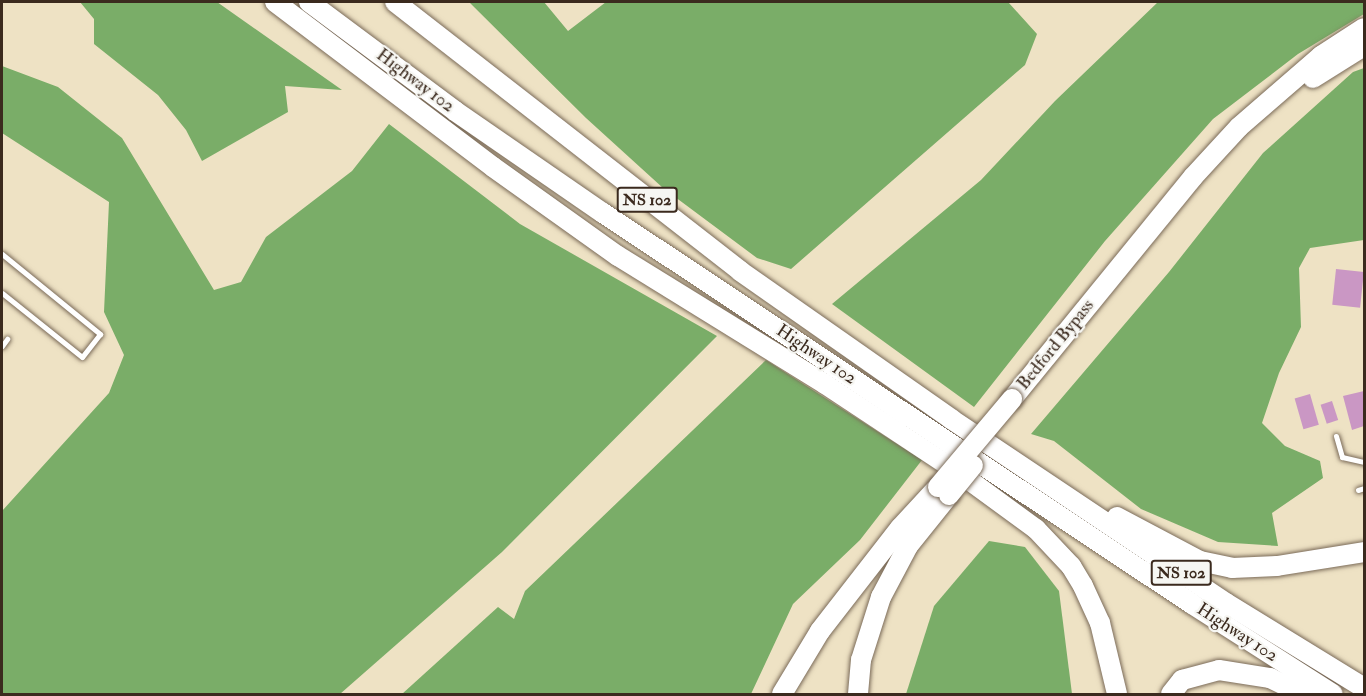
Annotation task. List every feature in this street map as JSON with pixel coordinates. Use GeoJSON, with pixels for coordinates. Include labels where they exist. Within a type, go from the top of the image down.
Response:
{"type":"FeatureCollection","features":[{"type":"Feature","properties":{"kind":"highway"},"geometry":{"type":"LineString","coordinates":[[275,2],[618,256],[825,384],[958,472],[1036,529],[1071,566],[1083,586],[1100,623],[1117,694]]}},
{"type":"Feature","properties":{"kind":"highway","name":"Highway 102"},"geometry":{"type":"LineString","coordinates":[[309,2],[465,117],[839,370],[1333,694]]}},
{"type":"Feature","properties":{"kind":"highway","name":"Highway 102"},"geometry":{"type":"LineString","coordinates":[[395,2],[740,272],[1001,453],[1226,603],[1365,688]]}},
{"type":"Feature","properties":{"kind":"highway","name":"Bedford Bypass"},"geometry":{"type":"LineString","coordinates":[[1017,402],[1193,177],[1239,127],[1321,56],[1365,28]]}},
{"type":"Feature","properties":{"kind":"highway","name":"Bedford Bypass"},"geometry":{"type":"LineString","coordinates":[[858,694],[861,660],[881,597],[908,546],[943,491],[1204,181],[1244,137],[1279,104],[1324,70],[1365,46]]}},
{"type":"Feature","properties":{"kind":"highway"},"geometry":{"type":"LineString","coordinates":[[421,112],[500,157],[817,363],[839,370]]}},
{"type":"Feature","properties":{"kind":"highway"},"geometry":{"type":"LineString","coordinates":[[1001,453],[1200,561],[1232,568],[1277,566],[1365,552]]}},
{"type":"Feature","properties":{"kind":"highway","name":"Bedford Bypass"},"geometry":{"type":"LineString","coordinates":[[782,694],[820,631],[900,528],[943,491]]}},
{"type":"Feature","properties":{"kind":"highway"},"geometry":{"type":"LineString","coordinates":[[1171,694],[1182,680],[1219,670],[1270,678],[1303,694]]}},
{"type":"Feature","properties":{"kind":"lane"},"geometry":{"type":"LineString","coordinates":[[2,254],[100,334],[82,357],[2,293]]}},
{"type":"Feature","properties":{"kind":"lane"},"geometry":{"type":"LineString","coordinates":[[2,346],[7,339]]}},
{"type":"Feature","properties":{"kind":"lane"},"geometry":{"type":"LineString","coordinates":[[1336,436],[1342,457],[1365,462]]}},
{"type":"Feature","properties":{"kind":"green space"},"geometry":{"type":"Polygon","coordinates":[[[80,2],[217,2],[342,90],[285,86],[288,112],[202,161],[186,130],[158,95],[94,44],[94,19],[80,2]]]}},
{"type":"Feature","properties":{"kind":"green space"},"geometry":{"type":"Polygon","coordinates":[[[469,2],[544,2],[568,31],[606,2],[1008,2],[1037,34],[1025,65],[791,269],[757,258],[663,188],[586,118],[469,2]]]}},
{"type":"Feature","properties":{"kind":"green space"},"geometry":{"type":"Polygon","coordinates":[[[1158,2],[1364,2],[1364,14],[1298,54],[1213,119],[1105,241],[974,407],[832,304],[981,180],[1055,101],[1158,2]]]}},
{"type":"Feature","properties":{"kind":"green space"},"geometry":{"type":"Polygon","coordinates":[[[2,66],[58,87],[122,138],[214,290],[241,282],[266,237],[352,171],[389,124],[520,224],[717,336],[502,552],[340,694],[2,694],[2,511],[109,393],[124,355],[104,312],[109,202],[2,133],[2,66]]]}},
{"type":"Feature","properties":{"kind":"green space"},"geometry":{"type":"Polygon","coordinates":[[[1364,68],[1364,240],[1310,248],[1299,268],[1301,327],[1279,373],[1262,423],[1285,446],[1320,461],[1323,478],[1272,513],[1278,546],[1218,542],[1141,509],[1054,441],[1031,434],[1169,272],[1263,153],[1353,72],[1364,68]]]}},
{"type":"Feature","properties":{"kind":"green space"},"geometry":{"type":"Polygon","coordinates":[[[766,360],[922,460],[860,540],[793,604],[751,694],[402,694],[498,607],[514,619],[525,591],[766,360]]]}},
{"type":"Feature","properties":{"kind":"green space"},"geometry":{"type":"Polygon","coordinates":[[[989,541],[1025,547],[1059,591],[1072,694],[906,694],[934,606],[989,541]]]}},
{"type":"Feature","properties":{"kind":"building"},"geometry":{"type":"Polygon","coordinates":[[[1336,269],[1364,272],[1360,308],[1332,305],[1336,269]]]}},
{"type":"Feature","properties":{"kind":"building"},"geometry":{"type":"Polygon","coordinates":[[[1364,391],[1364,426],[1352,430],[1343,396],[1364,391]]]}},
{"type":"Feature","properties":{"kind":"building"},"geometry":{"type":"Polygon","coordinates":[[[1310,394],[1319,425],[1303,429],[1295,398],[1310,394]]]}},
{"type":"Feature","properties":{"kind":"building"},"geometry":{"type":"Polygon","coordinates":[[[1332,401],[1338,420],[1327,424],[1321,405],[1332,401]]]}}]}
